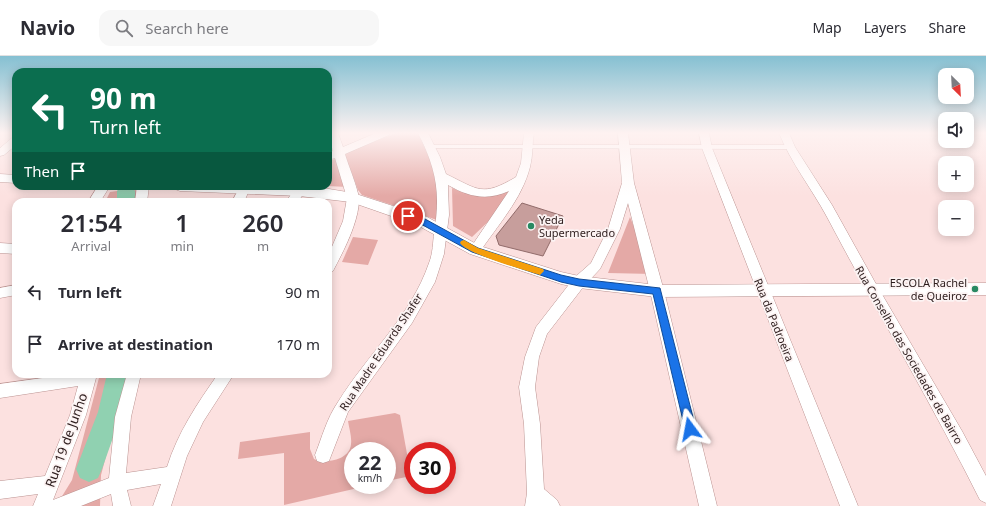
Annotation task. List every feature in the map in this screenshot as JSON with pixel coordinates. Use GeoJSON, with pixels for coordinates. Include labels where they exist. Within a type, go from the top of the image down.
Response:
{"type":"FeatureCollection","features":[{"type":"Feature","properties":{"kind":"street"},"geometry":{"type":"LineString","coordinates":[[332,258],[341,242],[349,221],[353,198],[341,154]]}},
{"type":"Feature","properties":{"kind":"street","name":"Rua Madre Eduarda Shafer"},"geometry":{"type":"LineString","coordinates":[[323,455],[342,408],[402,324],[428,279],[436,261],[445,196],[443,177],[434,154]]}},
{"type":"Feature","properties":{"kind":"street"},"geometry":{"type":"LineString","coordinates":[[475,250],[520,180],[525,168],[526,154]]}},
{"type":"Feature","properties":{"kind":"street"},"geometry":{"type":"LineString","coordinates":[[624,154],[628,183],[657,291],[708,506]]}},
{"type":"Feature","properties":{"kind":"street","name":"Rua da Padroeira"},"geometry":{"type":"LineString","coordinates":[[709,154],[849,506]]}},
{"type":"Feature","properties":{"kind":"street","name":"Rua Conselho das Sociedades de Bairro"},"geometry":{"type":"LineString","coordinates":[[794,154],[826,205],[871,288],[956,436],[986,494]]}},
{"type":"Feature","properties":{"kind":"street"},"geometry":{"type":"LineString","coordinates":[[443,177],[464,190],[477,194],[492,194],[504,190],[520,180]]}},
{"type":"Feature","properties":{"kind":"street"},"geometry":{"type":"LineString","coordinates":[[0,178],[12,179]]}},
{"type":"Feature","properties":{"kind":"street"},"geometry":{"type":"LineString","coordinates":[[551,506],[535,499],[532,424],[527,387],[532,357],[541,331],[579,282],[596,266],[614,229],[628,183]]}},
{"type":"Feature","properties":{"kind":"street"},"geometry":{"type":"LineString","coordinates":[[257,190],[295,196],[323,193],[353,198],[422,221],[475,250],[561,278],[579,282],[657,291],[871,288],[984,291]]}},
{"type":"Feature","properties":{"kind":"street"},"geometry":{"type":"LineString","coordinates":[[0,248],[12,249]]}},
{"type":"Feature","properties":{"kind":"street"},"geometry":{"type":"LineString","coordinates":[[0,293],[12,291]]}},
{"type":"Feature","properties":{"kind":"street"},"geometry":{"type":"LineString","coordinates":[[0,391],[77,378]]}},
{"type":"Feature","properties":{"kind":"street","name":"Rua 19 de Junho"},"geometry":{"type":"LineString","coordinates":[[42,506],[78,415],[88,378]]}},
{"type":"Feature","properties":{"kind":"street"},"geometry":{"type":"LineString","coordinates":[[122,506],[117,483],[123,417],[133,378]]}},
{"type":"Feature","properties":{"kind":"street"},"geometry":{"type":"LineString","coordinates":[[162,506],[179,454],[198,417],[224,378]]}},
{"type":"Feature","properties":{"kind":"street"},"geometry":{"type":"LineString","coordinates":[[59,506],[117,483],[172,474]]}},
{"type":"Feature","properties":{"kind":"street"},"geometry":{"type":"LineString","coordinates":[[0,490],[50,484]]}},
{"type":"Feature","properties":{"kind":"shaded area"},"geometry":{"type":"Polygon","coordinates":[[[427,154],[439,180],[437,220],[362,195],[358,190],[345,155],[427,154]]]}},
{"type":"Feature","properties":{"kind":"shaded area"},"geometry":{"type":"Polygon","coordinates":[[[338,158],[347,187],[332,186],[332,160],[338,158]]]}},
{"type":"Feature","properties":{"kind":"shaded area"},"geometry":{"type":"Polygon","coordinates":[[[452,188],[475,195],[494,194],[512,190],[492,218],[472,237],[453,226],[452,188]]]}},
{"type":"Feature","properties":{"kind":"shaded area"},"geometry":{"type":"Polygon","coordinates":[[[124,190],[138,191],[137,198],[107,198],[110,192],[124,190]]]}},
{"type":"Feature","properties":{"kind":"shaded area"},"geometry":{"type":"Polygon","coordinates":[[[630,217],[653,274],[608,273],[630,217]]]}},
{"type":"Feature","properties":{"kind":"shaded area"},"geometry":{"type":"Polygon","coordinates":[[[353,237],[378,240],[368,265],[342,262],[353,237]]]}},
{"type":"Feature","properties":{"kind":"shaded area"},"geometry":{"type":"Polygon","coordinates":[[[99,378],[127,378],[101,475],[100,506],[56,506],[72,480],[99,378]]]}},
{"type":"Feature","properties":{"kind":"shaded area"},"geometry":{"type":"Polygon","coordinates":[[[395,413],[400,415],[405,442],[404,477],[396,479],[396,442],[351,442],[348,421],[395,413]]]}},
{"type":"Feature","properties":{"kind":"shaded area"},"geometry":{"type":"Polygon","coordinates":[[[310,432],[310,449],[314,459],[331,461],[344,456],[344,491],[284,505],[284,453],[238,459],[240,442],[310,432]]]}},
{"type":"Feature","properties":{"kind":"building","name":"Yeda Supermercado"},"geometry":{"type":"Polygon","coordinates":[[[522,203],[563,216],[543,256],[499,245],[496,236],[522,203]]]}},
{"type":"Feature","properties":{"kind":"waterway"},"geometry":{"type":"LineString","coordinates":[[126,191],[126,198]]}},
{"type":"Feature","properties":{"kind":"waterway"},"geometry":{"type":"LineString","coordinates":[[89,469],[110,412],[117,378]]}},
{"type":"Feature","properties":{"kind":"slow traffic"},"geometry":{"type":"LineString","coordinates":[[464,243],[475,250],[540,271]]}},
{"type":"Feature","properties":{"kind":"place","name":"Yeda Supermercado"},"geometry":{"type":"Point","coordinates":[531,226]}},
{"type":"Feature","properties":{"kind":"place","name":"ESCOLA Rachel de Queiroz"},"geometry":{"type":"Point","coordinates":[975,289]}},
{"type":"Feature","properties":{"kind":"route"},"geometry":{"type":"LineString","coordinates":[[408,216],[422,221],[475,250],[561,278],[579,282],[657,291],[690,429]]}}]}
